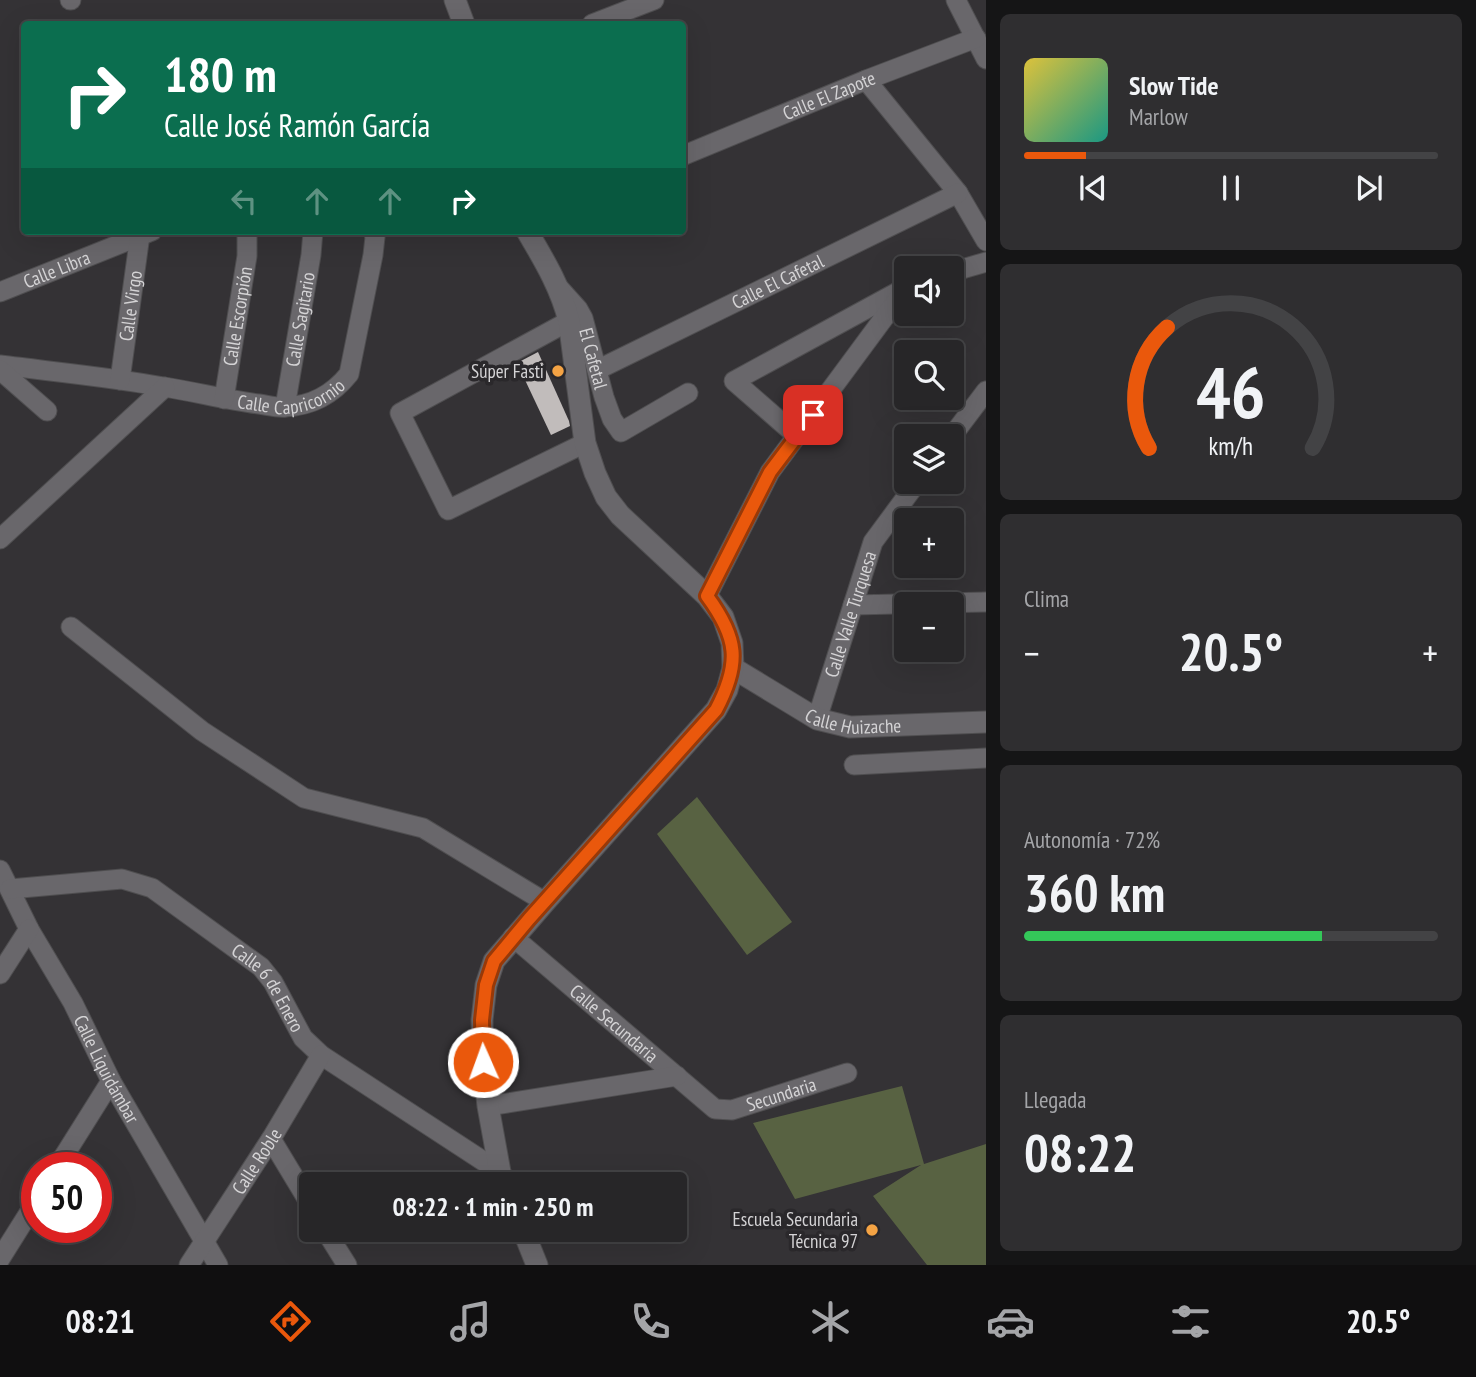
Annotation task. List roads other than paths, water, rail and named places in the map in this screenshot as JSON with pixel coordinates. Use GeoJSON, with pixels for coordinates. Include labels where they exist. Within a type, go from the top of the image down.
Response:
{"type":"FeatureCollection","features":[{"type":"Feature","properties":{"kind":"main road"},"geometry":{"type":"LineString","coordinates":[[455,0],[463,21]]}},
{"type":"Feature","properties":{"kind":"main road"},"geometry":{"type":"LineString","coordinates":[[502,1172],[488,1106],[483,1062],[482,1020],[486,985],[494,961],[716,710],[727,690],[733,668],[732,643],[723,617],[707,596],[620,515],[600,485],[585,443],[569,321],[559,288],[529,235]]}},
{"type":"Feature","properties":{"kind":"main road","name":"Calle Huizache"},"geometry":{"type":"LineString","coordinates":[[733,668],[817,719],[850,727],[986,722]]}},
{"type":"Feature","properties":{"kind":"main road"},"geometry":{"type":"LineString","coordinates":[[528,1242],[537,1265]]}},
{"type":"Feature","properties":{"kind":"street"},"geometry":{"type":"LineString","coordinates":[[600,21],[654,0]]}},
{"type":"Feature","properties":{"kind":"street"},"geometry":{"type":"LineString","coordinates":[[956,0],[986,58]]}},
{"type":"Feature","properties":{"kind":"street","name":"Calle El Zapote"},"geometry":{"type":"LineString","coordinates":[[686,154],[976,38]]}},
{"type":"Feature","properties":{"kind":"street"},"geometry":{"type":"LineString","coordinates":[[866,80],[958,193],[986,241]]}},
{"type":"Feature","properties":{"kind":"street","name":"Calle El Cafetal"},"geometry":{"type":"LineString","coordinates":[[597,370],[958,193]]}},
{"type":"Feature","properties":{"kind":"street","name":"Calle Libra"},"geometry":{"type":"LineString","coordinates":[[0,292],[137,235]]}},
{"type":"Feature","properties":{"kind":"street","name":"Calle Virgo"},"geometry":{"type":"LineString","coordinates":[[120,380],[144,235]]}},
{"type":"Feature","properties":{"kind":"street","name":"Calle Escorpión"},"geometry":{"type":"LineString","coordinates":[[224,399],[247,256],[247,235]]}},
{"type":"Feature","properties":{"kind":"street","name":"Calle Sagitario"},"geometry":{"type":"LineString","coordinates":[[285,407],[313,235]]}},
{"type":"Feature","properties":{"kind":"street","name":"Calle Capricornio"},"geometry":{"type":"LineString","coordinates":[[0,365],[120,380],[285,407],[303,404],[326,396],[349,374],[373,255],[374,235]]}},
{"type":"Feature","properties":{"kind":"street"},"geometry":{"type":"LineString","coordinates":[[964,268],[986,262]]}},
{"type":"Feature","properties":{"kind":"street","name":"El Cafetal"},"geometry":{"type":"LineString","coordinates":[[559,288],[583,318],[604,397],[612,419],[621,432],[688,393]]}},
{"type":"Feature","properties":{"kind":"street"},"geometry":{"type":"LineString","coordinates":[[797,436],[734,381],[894,294]]}},
{"type":"Feature","properties":{"kind":"street"},"geometry":{"type":"LineString","coordinates":[[707,596],[770,472],[894,303]]}},
{"type":"Feature","properties":{"kind":"street"},"geometry":{"type":"LineString","coordinates":[[569,321],[400,413],[448,510],[585,443]]}},
{"type":"Feature","properties":{"kind":"street"},"geometry":{"type":"LineString","coordinates":[[0,370],[47,411]]}},
{"type":"Feature","properties":{"kind":"street"},"geometry":{"type":"LineString","coordinates":[[0,539],[165,387]]}},
{"type":"Feature","properties":{"kind":"street"},"geometry":{"type":"LineString","coordinates":[[961,424],[986,391]]}},
{"type":"Feature","properties":{"kind":"street","name":"Calle Valle Turquesa"},"geometry":{"type":"LineString","coordinates":[[817,719],[873,542],[908,494]]}},
{"type":"Feature","properties":{"kind":"street"},"geometry":{"type":"LineString","coordinates":[[853,605],[986,602]]}},
{"type":"Feature","properties":{"kind":"street"},"geometry":{"type":"LineString","coordinates":[[71,627],[202,732],[304,798],[423,828],[545,902]]}},
{"type":"Feature","properties":{"kind":"street","name":"Calle Huizache"},"geometry":{"type":"LineString","coordinates":[[854,765],[986,758]]}},
{"type":"Feature","properties":{"kind":"street","name":"Calle Liquidámbar"},"geometry":{"type":"LineString","coordinates":[[0,870],[29,929],[74,1003],[111,1081],[218,1265]]}},
{"type":"Feature","properties":{"kind":"street","name":"Calle 6 de Enero"},"geometry":{"type":"LineString","coordinates":[[10,889],[122,879],[152,888],[261,967],[273,982],[303,1038],[321,1055],[494,1172]]}},
{"type":"Feature","properties":{"kind":"street"},"geometry":{"type":"LineString","coordinates":[[0,974],[29,929]]}},
{"type":"Feature","properties":{"kind":"street","name":"Calle Secundaria"},"geometry":{"type":"LineString","coordinates":[[513,937],[715,1109]]}},
{"type":"Feature","properties":{"kind":"street","name":"Calle Roble"},"geometry":{"type":"LineString","coordinates":[[189,1265],[271,1139],[321,1055]]}},
{"type":"Feature","properties":{"kind":"street","name":"Secundaria"},"geometry":{"type":"LineString","coordinates":[[715,1109],[732,1110],[846,1073]]}},
{"type":"Feature","properties":{"kind":"street"},"geometry":{"type":"LineString","coordinates":[[488,1106],[677,1076]]}},
{"type":"Feature","properties":{"kind":"street"},"geometry":{"type":"LineString","coordinates":[[66,1152],[111,1081]]}},
{"type":"Feature","properties":{"kind":"street"},"geometry":{"type":"LineString","coordinates":[[271,1139],[299,1185]]}},
{"type":"Feature","properties":{"kind":"street"},"geometry":{"type":"LineString","coordinates":[[0,1259],[21,1226]]}},
{"type":"Feature","properties":{"kind":"street"},"geometry":{"type":"LineString","coordinates":[[333,1242],[346,1265]]}},
{"type":"Feature","properties":{"kind":"place","name":"Súper Fasti"},"geometry":{"type":"Point","coordinates":[558,371]}},
{"type":"Feature","properties":{"kind":"place","name":"Escuela Secundaria Técnica 97"},"geometry":{"type":"Point","coordinates":[872,1230]}}]}
